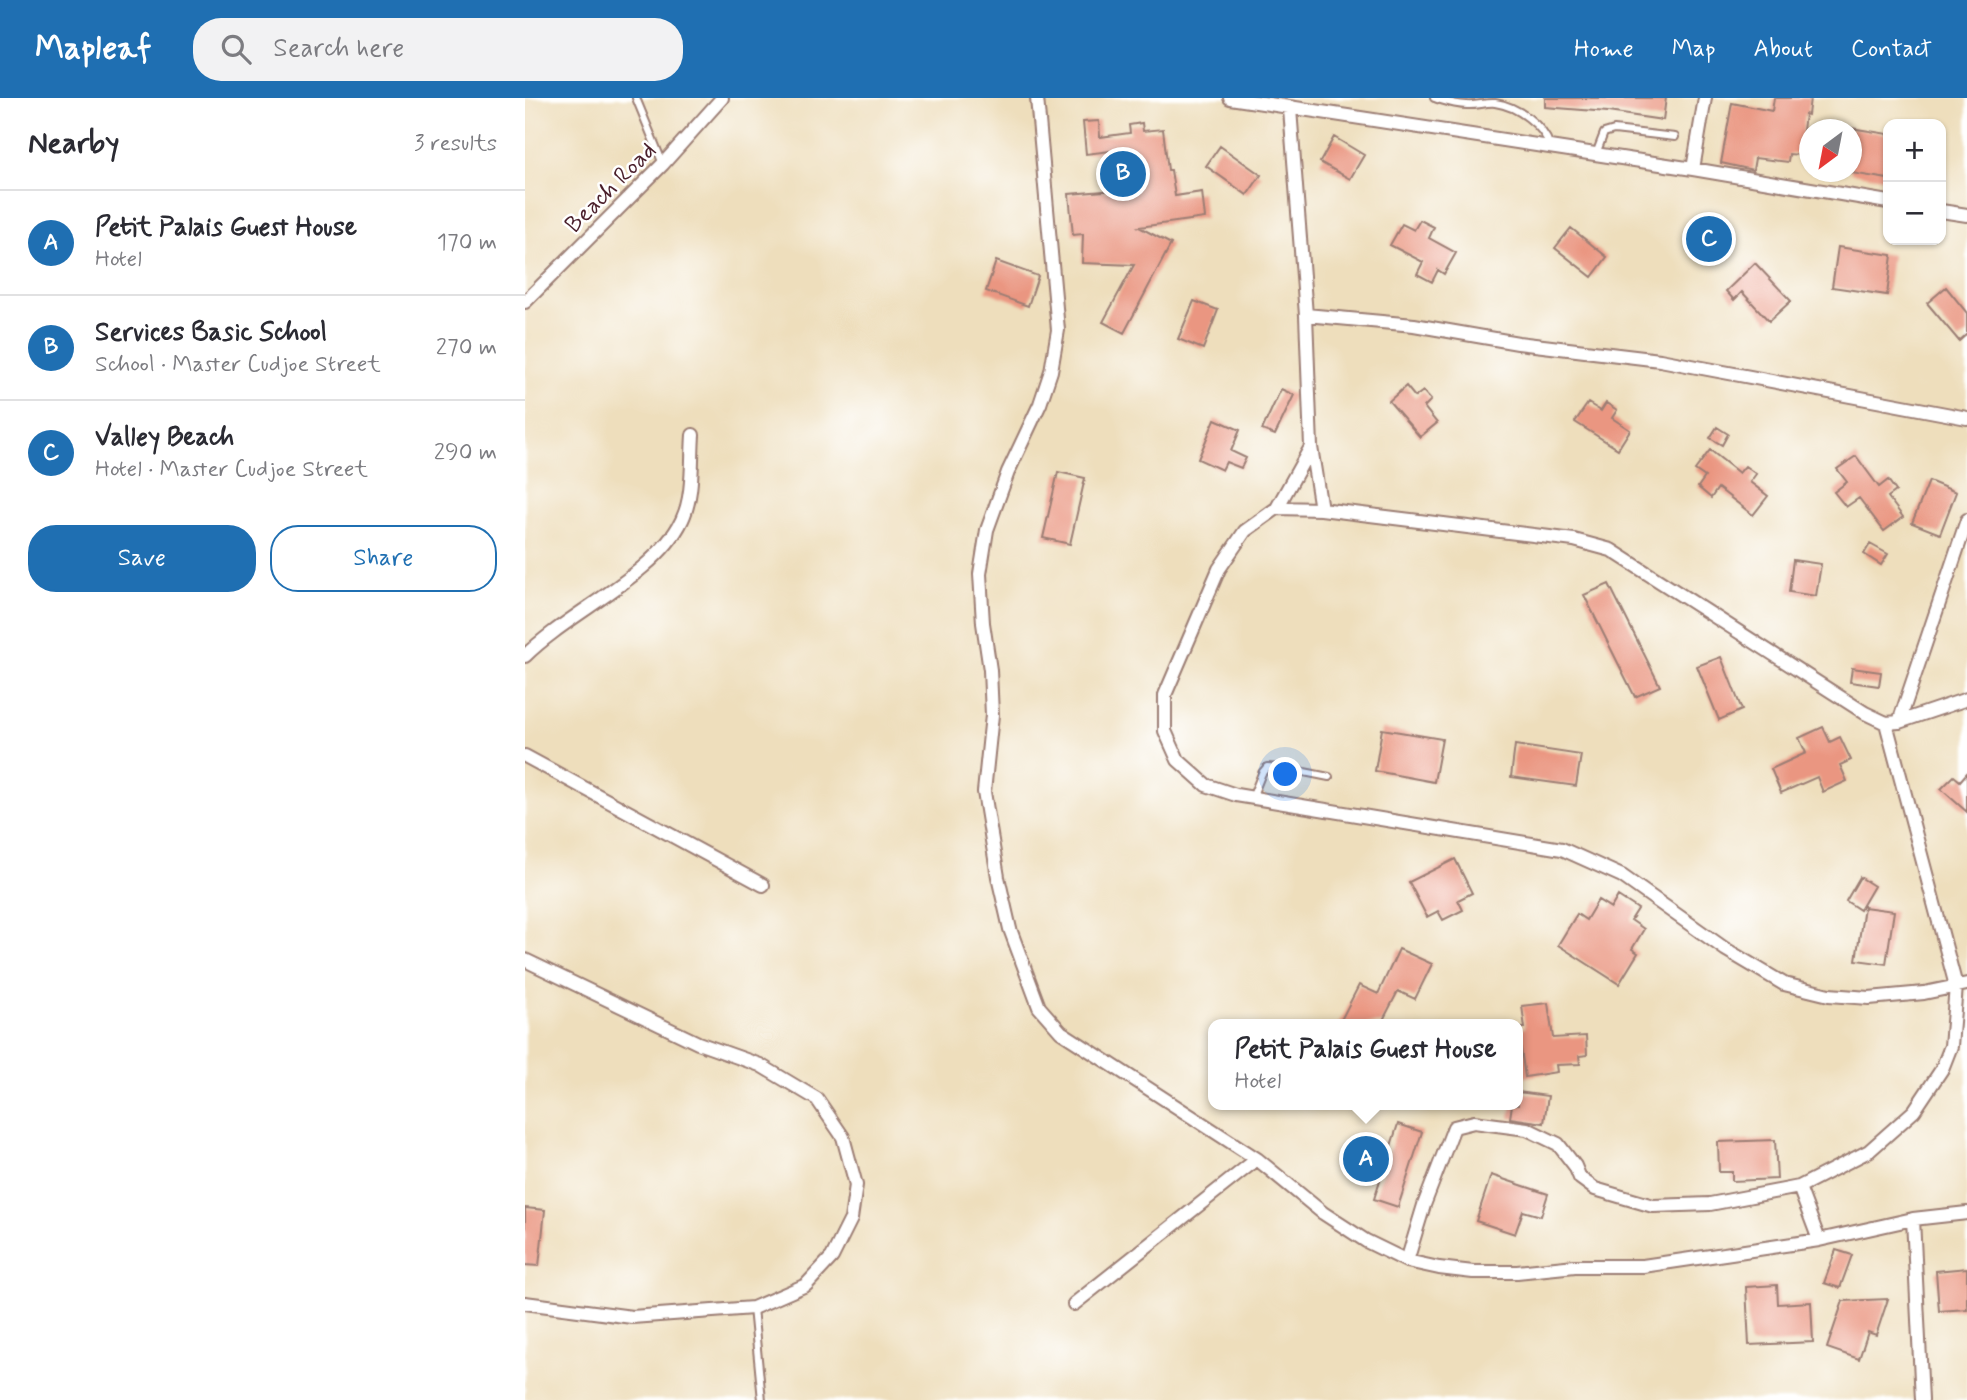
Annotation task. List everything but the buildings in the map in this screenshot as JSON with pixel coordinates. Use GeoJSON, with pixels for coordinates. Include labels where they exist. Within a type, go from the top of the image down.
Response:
{"type":"FeatureCollection","features":[{"type":"Feature","properties":{"kind":"street","name":"Beach Road"},"geometry":{"type":"LineString","coordinates":[[525,302],[663,164],[722,98]]}},
{"type":"Feature","properties":{"kind":"street"},"geometry":{"type":"LineString","coordinates":[[1037,98],[1058,330],[1051,370],[1040,404],[1008,472],[987,530],[980,574],[983,623],[991,670],[992,715],[984,792],[997,877],[1010,929],[1038,1007],[1061,1032],[1257,1159],[1323,1213],[1366,1241],[1407,1261],[1473,1272],[1517,1272],[1575,1266],[1643,1266],[1819,1240],[1913,1219],[1967,1213]]}},
{"type":"Feature","properties":{"kind":"street"},"geometry":{"type":"LineString","coordinates":[[1230,98],[1693,169],[1883,201]]}},
{"type":"Feature","properties":{"kind":"street"},"geometry":{"type":"LineString","coordinates":[[1693,169],[1705,98]]}},
{"type":"Feature","properties":{"kind":"street"},"geometry":{"type":"LineString","coordinates":[[1290,108],[1306,315],[1311,447],[1321,509]]}},
{"type":"Feature","properties":{"kind":"street"},"geometry":{"type":"LineString","coordinates":[[1946,212],[1967,215]]}},
{"type":"Feature","properties":{"kind":"street"},"geometry":{"type":"LineString","coordinates":[[1306,315],[1414,325],[1518,343],[1660,360],[1967,418]]}},
{"type":"Feature","properties":{"kind":"street"},"geometry":{"type":"LineString","coordinates":[[525,656],[660,552],[682,520],[689,491],[693,435]]}},
{"type":"Feature","properties":{"kind":"street"},"geometry":{"type":"LineString","coordinates":[[1311,447],[1277,508],[1245,531],[1219,569],[1165,695],[1165,731],[1178,760],[1206,785],[1252,798],[1562,849],[1622,876],[1725,948],[1784,984],[1829,995],[1869,998],[1924,993],[1962,985]]}},
{"type":"Feature","properties":{"kind":"street"},"geometry":{"type":"LineString","coordinates":[[1277,508],[1321,509],[1574,540],[1611,550],[1865,713],[1892,722],[1967,699]]}},
{"type":"Feature","properties":{"kind":"street"},"geometry":{"type":"LineString","coordinates":[[1407,1261],[1424,1205],[1454,1126],[1474,1122],[1527,1129],[1558,1144],[1575,1166],[1580,1178],[1595,1189],[1653,1206],[1710,1204],[1799,1187],[1869,1151],[1914,1111],[1942,1069],[1951,1046],[1962,985],[1892,722],[1967,520]]}},
{"type":"Feature","properties":{"kind":"street"},"geometry":{"type":"LineString","coordinates":[[525,756],[763,885]]}},
{"type":"Feature","properties":{"kind":"street"},"geometry":{"type":"LineString","coordinates":[[525,960],[698,1043],[760,1065],[817,1099],[843,1137],[856,1185],[851,1219],[832,1257],[806,1284],[753,1308],[632,1317],[525,1303]]}},
{"type":"Feature","properties":{"kind":"street"},"geometry":{"type":"LineString","coordinates":[[1074,1304],[1257,1159]]}},
{"type":"Feature","properties":{"kind":"street"},"geometry":{"type":"LineString","coordinates":[[1799,1187],[1819,1240]]}},
{"type":"Feature","properties":{"kind":"street"},"geometry":{"type":"LineString","coordinates":[[1913,1219],[1922,1400]]}},
{"type":"Feature","properties":{"kind":"lane"},"geometry":{"type":"LineString","coordinates":[[636,98],[663,164]]}},
{"type":"Feature","properties":{"kind":"lane"},"geometry":{"type":"LineString","coordinates":[[1434,98],[1464,106],[1491,100],[1505,105],[1538,125],[1551,148]]}},
{"type":"Feature","properties":{"kind":"lane"},"geometry":{"type":"LineString","coordinates":[[1596,155],[1604,132],[1614,130],[1675,137]]}},
{"type":"Feature","properties":{"kind":"lane"},"geometry":{"type":"LineString","coordinates":[[1252,798],[1267,767],[1329,777]]}},
{"type":"Feature","properties":{"kind":"lane"},"geometry":{"type":"LineString","coordinates":[[753,1308],[762,1400]]}},
{"type":"Feature","properties":{"kind":"place","name":"Services Basic School"},"geometry":{"type":"Point","coordinates":[1123,174]}},
{"type":"Feature","properties":{"kind":"place","name":"Valley Beach"},"geometry":{"type":"Point","coordinates":[1709,239]}},
{"type":"Feature","properties":{"kind":"place","name":"Petit Palais Guest House"},"geometry":{"type":"Point","coordinates":[1366,1159]}}]}
